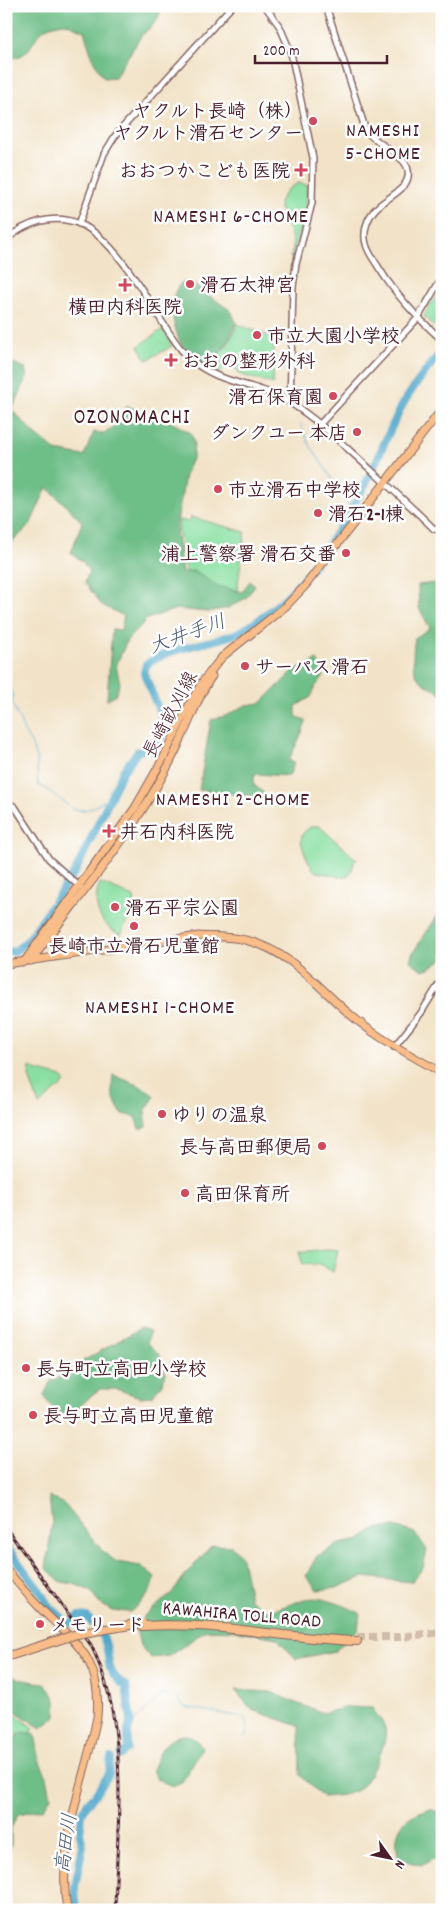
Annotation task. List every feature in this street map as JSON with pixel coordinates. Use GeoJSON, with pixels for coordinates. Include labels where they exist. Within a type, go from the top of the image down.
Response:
{"type":"FeatureCollection","features":[{"type":"Feature","properties":{"kind":"highway","name":"KAWAHIRA TOLL ROAD"},"geometry":{"type":"LineString","coordinates":[[9,1657],[78,1637],[142,1624],[201,1626],[301,1638],[357,1639]]}},
{"type":"Feature","properties":{"kind":"main road","name":"長崎畝刈線"},"geometry":{"type":"LineString","coordinates":[[386,484],[442,409]]}},
{"type":"Feature","properties":{"kind":"main road","name":"長崎畝刈線"},"geometry":{"type":"LineString","coordinates":[[27,961],[56,926],[135,808],[168,750],[190,703],[203,681],[222,658],[297,595],[442,413]]}},
{"type":"Feature","properties":{"kind":"main road"},"geometry":{"type":"LineString","coordinates":[[6,964],[199,936],[230,937],[246,940],[277,952],[300,969],[344,1010],[394,1047],[442,1073]]}},
{"type":"Feature","properties":{"kind":"main road"},"geometry":{"type":"LineString","coordinates":[[6,1569],[40,1609],[80,1646],[91,1663],[97,1683],[99,1699],[96,1724],[69,1833],[66,1869],[67,1910]]}},
{"type":"Feature","properties":{"kind":"street"},"geometry":{"type":"LineString","coordinates":[[79,224],[104,154],[116,136],[232,6]]}},
{"type":"Feature","properties":{"kind":"street"},"geometry":{"type":"LineString","coordinates":[[265,6],[280,27],[291,53],[313,158],[312,203],[296,264],[293,287],[290,403]]}},
{"type":"Feature","properties":{"kind":"street"},"geometry":{"type":"LineString","coordinates":[[326,6],[368,134],[403,162],[408,170],[408,178],[403,187],[380,204],[369,216],[365,237],[368,249],[384,276],[404,303],[442,340]]}},
{"type":"Feature","properties":{"kind":"street"},"geometry":{"type":"LineString","coordinates":[[6,240],[24,227],[40,221],[55,220],[79,224],[97,236],[124,264],[178,346],[190,359],[218,378],[266,392],[290,403],[320,424],[434,529],[442,530]]}},
{"type":"Feature","properties":{"kind":"street"},"geometry":{"type":"LineString","coordinates":[[320,424],[418,318],[442,277]]}},
{"type":"Feature","properties":{"kind":"street"},"geometry":{"type":"LineString","coordinates":[[6,801],[15,807],[44,853],[82,888]]}},
{"type":"Feature","properties":{"kind":"street"},"geometry":{"type":"LineString","coordinates":[[394,1047],[420,1013],[442,979]]}},
{"type":"Feature","properties":{"kind":"green space"},"geometry":{"type":"Polygon","coordinates":[[[6,6],[163,6],[156,22],[141,36],[115,77],[104,78],[93,60],[84,31],[66,23],[46,28],[23,54],[6,58],[6,6]]]}},
{"type":"Feature","properties":{"kind":"green space"},"geometry":{"type":"Polygon","coordinates":[[[298,183],[307,185],[306,205],[292,259],[290,258],[293,243],[280,210],[279,202],[287,190],[298,183]]]}},
{"type":"Feature","properties":{"kind":"green space"},"geometry":{"type":"Polygon","coordinates":[[[190,282],[231,311],[236,322],[222,350],[217,356],[204,362],[196,361],[186,353],[178,338],[174,321],[172,307],[174,294],[181,283],[190,282]]]}},
{"type":"Feature","properties":{"kind":"green space"},"geometry":{"type":"Polygon","coordinates":[[[442,286],[442,333],[425,318],[425,314],[442,286]]]}},
{"type":"Feature","properties":{"kind":"green space"},"geometry":{"type":"Polygon","coordinates":[[[237,324],[274,338],[273,384],[238,374],[239,370],[224,365],[221,373],[214,370],[213,358],[228,343],[237,324]]]}},
{"type":"Feature","properties":{"kind":"green space"},"geometry":{"type":"Polygon","coordinates":[[[163,329],[172,346],[147,360],[139,346],[163,329]]]}},
{"type":"Feature","properties":{"kind":"green space"},"geometry":{"type":"Polygon","coordinates":[[[6,360],[25,368],[27,378],[12,410],[34,433],[56,451],[84,456],[94,432],[102,434],[117,425],[127,406],[175,424],[191,433],[194,442],[193,456],[185,475],[176,528],[182,573],[193,571],[218,586],[242,592],[250,581],[255,585],[246,598],[228,608],[208,612],[176,609],[147,619],[127,640],[116,666],[120,683],[115,695],[107,700],[112,629],[121,630],[124,616],[102,605],[85,583],[89,571],[83,562],[71,553],[82,522],[47,487],[30,525],[6,548],[6,360]]]}},
{"type":"Feature","properties":{"kind":"green space"},"geometry":{"type":"Polygon","coordinates":[[[191,517],[245,532],[237,591],[185,586],[185,564],[178,527],[179,520],[190,522],[191,517]]]}},
{"type":"Feature","properties":{"kind":"green space"},"geometry":{"type":"Polygon","coordinates":[[[436,583],[442,588],[442,694],[418,678],[414,669],[413,658],[415,638],[430,628],[419,608],[418,585],[436,583]]]}},
{"type":"Feature","properties":{"kind":"green space"},"geometry":{"type":"Polygon","coordinates":[[[317,660],[324,676],[315,687],[311,697],[296,706],[296,716],[306,721],[289,760],[294,763],[289,776],[255,774],[253,784],[265,794],[260,797],[199,790],[211,720],[228,715],[246,705],[261,703],[292,672],[317,660]]]}},
{"type":"Feature","properties":{"kind":"green space"},"geometry":{"type":"Polygon","coordinates":[[[313,826],[319,826],[357,860],[354,861],[353,868],[348,875],[341,877],[318,872],[312,868],[301,840],[304,832],[313,826]]]}},
{"type":"Feature","properties":{"kind":"green space","name":"滑石平宗公園"},"geometry":{"type":"Polygon","coordinates":[[[100,883],[134,897],[135,902],[121,935],[107,926],[99,914],[96,899],[100,883]]]}},
{"type":"Feature","properties":{"kind":"green space"},"geometry":{"type":"Polygon","coordinates":[[[442,909],[442,959],[430,968],[423,970],[410,961],[412,954],[442,909]]]}},
{"type":"Feature","properties":{"kind":"green space"},"geometry":{"type":"Polygon","coordinates":[[[30,1067],[62,1077],[65,1083],[39,1105],[29,1077],[30,1067]]]}},
{"type":"Feature","properties":{"kind":"green space"},"geometry":{"type":"Polygon","coordinates":[[[113,1075],[138,1085],[155,1096],[145,1111],[147,1127],[139,1129],[135,1116],[122,1114],[113,1095],[113,1075]]]}},
{"type":"Feature","properties":{"kind":"green space"},"geometry":{"type":"Polygon","coordinates":[[[326,1249],[338,1250],[333,1272],[322,1265],[302,1264],[300,1252],[326,1249]]]}},
{"type":"Feature","properties":{"kind":"green space"},"geometry":{"type":"Polygon","coordinates":[[[141,1328],[150,1332],[147,1342],[160,1355],[166,1373],[162,1384],[152,1396],[140,1397],[116,1389],[100,1389],[71,1415],[54,1409],[44,1395],[51,1381],[78,1369],[83,1361],[141,1328]]]}},
{"type":"Feature","properties":{"kind":"green space"},"geometry":{"type":"Polygon","coordinates":[[[49,1496],[65,1505],[104,1553],[117,1562],[141,1566],[155,1578],[146,1598],[130,1612],[112,1611],[99,1603],[91,1591],[74,1584],[61,1582],[46,1568],[52,1524],[49,1496]]]}},
{"type":"Feature","properties":{"kind":"green space"},"geometry":{"type":"Polygon","coordinates":[[[395,1527],[415,1533],[427,1550],[423,1568],[411,1582],[363,1577],[336,1588],[317,1590],[306,1576],[317,1556],[339,1544],[360,1540],[378,1528],[395,1527]]]}},
{"type":"Feature","properties":{"kind":"green space"},"geometry":{"type":"Polygon","coordinates":[[[212,1545],[232,1546],[242,1558],[250,1600],[269,1611],[307,1599],[327,1600],[360,1613],[358,1629],[335,1651],[296,1659],[277,1638],[238,1631],[206,1630],[169,1656],[151,1658],[140,1646],[136,1628],[146,1614],[173,1593],[182,1579],[212,1545]]]}},
{"type":"Feature","properties":{"kind":"green space"},"geometry":{"type":"Polygon","coordinates":[[[6,1671],[24,1680],[45,1683],[56,1699],[56,1717],[41,1728],[12,1709],[6,1713],[6,1671]]]}},
{"type":"Feature","properties":{"kind":"green space"},"geometry":{"type":"Polygon","coordinates":[[[235,1690],[271,1692],[324,1713],[349,1707],[372,1708],[384,1725],[384,1742],[372,1771],[362,1786],[353,1792],[323,1797],[300,1775],[299,1726],[252,1710],[235,1690]]]}},
{"type":"Feature","properties":{"kind":"green space"},"geometry":{"type":"Polygon","coordinates":[[[18,1716],[33,1728],[29,1736],[19,1733],[6,1742],[6,1719],[18,1716]]]}},
{"type":"Feature","properties":{"kind":"green space"},"geometry":{"type":"Polygon","coordinates":[[[23,1732],[35,1734],[40,1762],[47,1777],[51,1797],[43,1809],[18,1814],[11,1828],[11,1847],[6,1851],[6,1744],[23,1732]]]}},
{"type":"Feature","properties":{"kind":"green space"},"geometry":{"type":"Polygon","coordinates":[[[182,1735],[194,1738],[202,1748],[182,1782],[172,1786],[157,1779],[152,1770],[162,1748],[170,1740],[182,1735]]]}},
{"type":"Feature","properties":{"kind":"green space"},"geometry":{"type":"Polygon","coordinates":[[[430,1809],[442,1814],[442,1848],[437,1857],[422,1865],[409,1862],[398,1855],[397,1837],[399,1830],[407,1819],[430,1809]]]}},
{"type":"Feature","properties":{"kind":"waterway","name":"大井手川"},"geometry":{"type":"LineString","coordinates":[[6,952],[15,951],[28,940],[76,870],[123,771],[138,751],[151,749],[162,736],[164,729],[160,713],[144,673],[146,665],[164,654],[225,638],[241,631],[267,613],[296,587],[319,557],[353,506],[370,475],[402,406],[442,351]]}},
{"type":"Feature","properties":{"kind":"waterway"},"geometry":{"type":"LineString","coordinates":[[301,424],[308,442],[351,508]]}},
{"type":"Feature","properties":{"kind":"waterway"},"geometry":{"type":"LineString","coordinates":[[9,685],[13,697],[12,703],[32,745],[37,762],[38,785],[73,809],[91,808],[106,799],[110,800]]}},
{"type":"Feature","properties":{"kind":"waterway","name":"高田川"},"geometry":{"type":"LineString","coordinates":[[6,1546],[45,1598],[46,1603],[68,1623],[72,1623]]}},
{"type":"Feature","properties":{"kind":"waterway","name":"高田川"},"geometry":{"type":"LineString","coordinates":[[75,1619],[79,1616],[87,1617],[99,1630],[107,1649],[110,1668],[118,1680],[126,1686],[131,1721],[128,1731],[128,1749],[121,1755]]}},
{"type":"Feature","properties":{"kind":"waterway"},"geometry":{"type":"LineString","coordinates":[[131,1721],[137,1719],[161,1694],[171,1695]]}},
{"type":"Feature","properties":{"kind":"waterway"},"geometry":{"type":"LineString","coordinates":[[177,1697],[184,1707],[243,1717],[247,1726],[245,1736]]}},
{"type":"Feature","properties":{"kind":"waterway","name":"高田川"},"geometry":{"type":"LineString","coordinates":[[76,1910],[75,1886],[83,1845],[80,1834],[82,1814],[109,1774],[111,1758]]}},
{"type":"Feature","properties":{"kind":"tunnel"},"geometry":{"type":"LineString","coordinates":[[357,1637],[401,1637],[442,1632]]}},
{"type":"Feature","properties":{"kind":"railway"},"geometry":{"type":"LineString","coordinates":[[6,1528],[91,1645],[104,1676],[112,1708],[117,1741],[119,1775],[115,1910]]}},
{"type":"Feature","properties":{"kind":"place","name":"ヤクルト長崎（株） ヤクルト滑石センター"},"geometry":{"type":"Point","coordinates":[313,121]}},
{"type":"Feature","properties":{"kind":"place","name":"おおつかこども医院"},"geometry":{"type":"Point","coordinates":[301,170]}},
{"type":"Feature","properties":{"kind":"place","name":"滑石太神宮"},"geometry":{"type":"Point","coordinates":[190,284]}},
{"type":"Feature","properties":{"kind":"place","name":"横田内科医院"},"geometry":{"type":"Point","coordinates":[125,285]}},
{"type":"Feature","properties":{"kind":"place","name":"市立大園小学校"},"geometry":{"type":"Point","coordinates":[257,335]}},
{"type":"Feature","properties":{"kind":"place","name":"おおの整形外科"},"geometry":{"type":"Point","coordinates":[171,360]}},
{"type":"Feature","properties":{"kind":"place","name":"滑石保育園"},"geometry":{"type":"Point","coordinates":[333,396]}},
{"type":"Feature","properties":{"kind":"place","name":"ダンクユー 本店"},"geometry":{"type":"Point","coordinates":[357,432]}},
{"type":"Feature","properties":{"kind":"place","name":"市立滑石中学校"},"geometry":{"type":"Point","coordinates":[218,489]}},
{"type":"Feature","properties":{"kind":"place","name":"滑石2-1棟"},"geometry":{"type":"Point","coordinates":[318,513]}},
{"type":"Feature","properties":{"kind":"place","name":"浦上警察署 滑石交番"},"geometry":{"type":"Point","coordinates":[346,553]}},
{"type":"Feature","properties":{"kind":"place","name":"サーパス滑石"},"geometry":{"type":"Point","coordinates":[245,666]}},
{"type":"Feature","properties":{"kind":"place","name":"井石内科医院"},"geometry":{"type":"Point","coordinates":[109,831]}},
{"type":"Feature","properties":{"kind":"place","name":"滑石平宗公園"},"geometry":{"type":"Point","coordinates":[115,907]}},
{"type":"Feature","properties":{"kind":"place","name":"長崎市立滑石児童館"},"geometry":{"type":"Point","coordinates":[134,926]}},
{"type":"Feature","properties":{"kind":"place","name":"ゆりの温泉"},"geometry":{"type":"Point","coordinates":[162,1114]}},
{"type":"Feature","properties":{"kind":"place","name":"長与高田郵便局"},"geometry":{"type":"Point","coordinates":[322,1146]}},
{"type":"Feature","properties":{"kind":"place","name":"高田保育所"},"geometry":{"type":"Point","coordinates":[185,1193]}},
{"type":"Feature","properties":{"kind":"place","name":"長与町立高田小学校"},"geometry":{"type":"Point","coordinates":[26,1368]}},
{"type":"Feature","properties":{"kind":"place","name":"長与町立高田児童館"},"geometry":{"type":"Point","coordinates":[33,1415]}},
{"type":"Feature","properties":{"kind":"place","name":"メモリード"},"geometry":{"type":"Point","coordinates":[40,1624]}},
{"type":"Feature","properties":{"kind":"district","name":"NAMESHI 5-CHOME"},"geometry":{"type":"Point","coordinates":[383,140]}},
{"type":"Feature","properties":{"kind":"district","name":"NAMESHI 6-CHOME"},"geometry":{"type":"Point","coordinates":[231,215]}},
{"type":"Feature","properties":{"kind":"district","name":"OZONOMACHI"},"geometry":{"type":"Point","coordinates":[132,416]}},
{"type":"Feature","properties":{"kind":"district","name":"NAMESHI 2-CHOME"},"geometry":{"type":"Point","coordinates":[233,798]}},
{"type":"Feature","properties":{"kind":"district","name":"NAMESHI 1-CHOME"},"geometry":{"type":"Point","coordinates":[160,1006]}}]}
